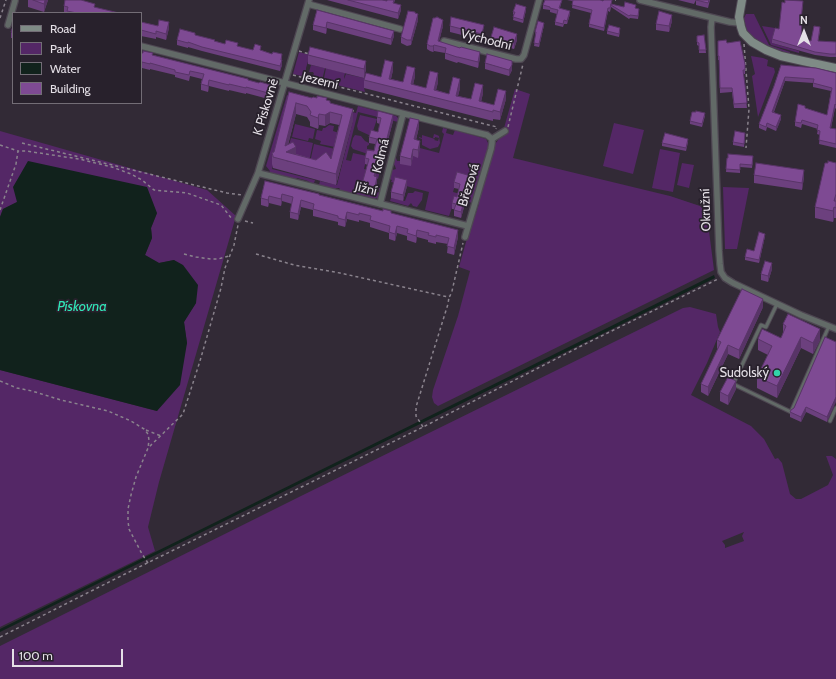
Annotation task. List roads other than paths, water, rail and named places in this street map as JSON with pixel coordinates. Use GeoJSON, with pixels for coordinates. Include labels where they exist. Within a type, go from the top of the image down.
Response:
{"type":"FeatureCollection","features":[{"type":"Feature","properties":{"kind":"street","name":"Východní"},"geometry":{"type":"LineString","coordinates":[[444,41],[521,59],[524,55],[539,0]]}},
{"type":"Feature","properties":{"kind":"street"},"geometry":{"type":"LineString","coordinates":[[640,0],[712,18],[740,23]]}},
{"type":"Feature","properties":{"kind":"street"},"geometry":{"type":"LineString","coordinates":[[742,0],[739,10],[740,23],[743,33],[758,46],[790,58],[836,68]]}},
{"type":"Feature","properties":{"kind":"street"},"geometry":{"type":"LineString","coordinates":[[12,12],[15,1]]}},
{"type":"Feature","properties":{"kind":"street"},"geometry":{"type":"LineString","coordinates":[[309,2],[400,29]]}},
{"type":"Feature","properties":{"kind":"street","name":"K Pískovně"},"geometry":{"type":"LineString","coordinates":[[238,219],[258,173],[309,2]]}},
{"type":"Feature","properties":{"kind":"street"},"geometry":{"type":"LineString","coordinates":[[8,25],[12,13]]}},
{"type":"Feature","properties":{"kind":"street","name":"Okružní"},"geometry":{"type":"LineString","coordinates":[[712,18],[720,267],[724,275],[733,283],[777,304],[836,329]]}},
{"type":"Feature","properties":{"kind":"street","name":"Jezerní"},"geometry":{"type":"LineString","coordinates":[[142,46],[487,135],[492,138]]}},
{"type":"Feature","properties":{"kind":"street","name":"Kolmá"},"geometry":{"type":"LineString","coordinates":[[380,204],[403,114]]}},
{"type":"Feature","properties":{"kind":"street"},"geometry":{"type":"LineString","coordinates":[[492,138],[505,131]]}},
{"type":"Feature","properties":{"kind":"street","name":"Březová"},"geometry":{"type":"LineString","coordinates":[[465,237],[491,149],[492,138]]}},
{"type":"Feature","properties":{"kind":"street","name":"Jižní"},"geometry":{"type":"LineString","coordinates":[[258,173],[468,226]]}},
{"type":"Feature","properties":{"kind":"lane"},"geometry":{"type":"LineString","coordinates":[[777,304],[766,327],[761,325],[733,384],[792,412],[829,326]]}},
{"type":"Feature","properties":{"kind":"lane"},"geometry":{"type":"LineString","coordinates":[[830,421],[836,408]]}},
{"type":"Feature","properties":{"kind":"water","name":"Pískovna"},"geometry":{"type":"Polygon","coordinates":[[[28,161],[147,187],[157,213],[151,228],[152,238],[145,255],[159,263],[174,260],[183,265],[198,285],[196,303],[184,322],[187,343],[180,385],[157,411],[0,370],[0,217],[3,209],[17,202],[13,187],[28,161]]]}},
{"type":"Feature","properties":{"kind":"water"},"geometry":{"type":"Polygon","coordinates":[[[714,275],[715,278],[0,632],[0,629],[714,275]]]}},
{"type":"Feature","properties":{"kind":"place","name":"Sudolský"},"geometry":{"type":"Point","coordinates":[777,373]}}]}
